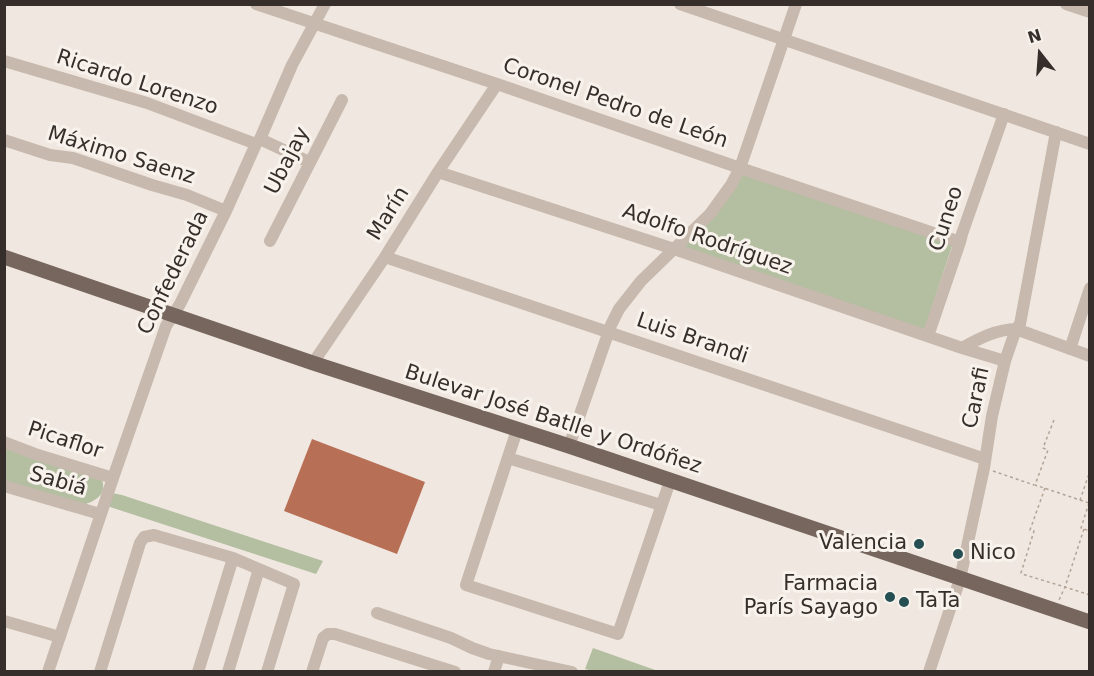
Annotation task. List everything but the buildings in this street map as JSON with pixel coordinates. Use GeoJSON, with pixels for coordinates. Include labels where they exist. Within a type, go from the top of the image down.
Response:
{"type":"FeatureCollection","features":[{"type":"Feature","properties":{"kind":"main road","name":"Bulevar José Batlle y Ordóñez"},"geometry":{"type":"LineString","coordinates":[[4,257],[313,363],[569,446],[1089,622]]}},
{"type":"Feature","properties":{"kind":"street","name":"Coronel Pedro de León"},"geometry":{"type":"LineString","coordinates":[[256,4],[960,242]]}},
{"type":"Feature","properties":{"kind":"street","name":"Confederada"},"geometry":{"type":"LineString","coordinates":[[48,672],[166,326],[180,304],[226,211],[292,65],[325,4]]}},
{"type":"Feature","properties":{"kind":"street"},"geometry":{"type":"LineString","coordinates":[[680,4],[1089,144]]}},
{"type":"Feature","properties":{"kind":"street"},"geometry":{"type":"LineString","coordinates":[[569,446],[608,332],[619,309],[641,281],[710,214],[740,168],[796,4]]}},
{"type":"Feature","properties":{"kind":"street"},"geometry":{"type":"LineString","coordinates":[[1066,4],[1089,12]]}},
{"type":"Feature","properties":{"kind":"street","name":"Ricardo Lorenzo"},"geometry":{"type":"LineString","coordinates":[[4,61],[147,103],[309,162]]}},
{"type":"Feature","properties":{"kind":"street","name":"Marín"},"geometry":{"type":"LineString","coordinates":[[313,363],[385,257],[496,84]]}},
{"type":"Feature","properties":{"kind":"street","name":"Ubajay"},"geometry":{"type":"LineString","coordinates":[[270,241],[342,100]]}},
{"type":"Feature","properties":{"kind":"street","name":"Cuneo"},"geometry":{"type":"LineString","coordinates":[[928,336],[1004,114]]}},
{"type":"Feature","properties":{"kind":"street","name":"Carafi"},"geometry":{"type":"LineString","coordinates":[[929,672],[960,579],[985,464],[992,416],[1005,361],[1016,329],[1020,324],[1056,132]]}},
{"type":"Feature","properties":{"kind":"street","name":"Máximo Saenz"},"geometry":{"type":"LineString","coordinates":[[4,140],[50,156],[73,158],[187,195],[226,211]]}},
{"type":"Feature","properties":{"kind":"street","name":"Adolfo Rodríguez"},"geometry":{"type":"LineString","coordinates":[[438,172],[1005,361]]}},
{"type":"Feature","properties":{"kind":"street","name":"Luis Brandi"},"geometry":{"type":"LineString","coordinates":[[385,257],[608,332],[985,464]]}},
{"type":"Feature","properties":{"kind":"street"},"geometry":{"type":"LineString","coordinates":[[1070,349],[1089,288]]}},
{"type":"Feature","properties":{"kind":"street"},"geometry":{"type":"LineString","coordinates":[[962,348],[1007,329],[1016,329],[1089,356]]}},
{"type":"Feature","properties":{"kind":"street"},"geometry":{"type":"LineString","coordinates":[[517,430],[466,585],[618,634],[670,481]]}},
{"type":"Feature","properties":{"kind":"street","name":"Picaflor"},"geometry":{"type":"LineString","coordinates":[[4,442],[38,455],[113,477]]}},
{"type":"Feature","properties":{"kind":"street"},"geometry":{"type":"LineString","coordinates":[[508,458],[662,505]]}},
{"type":"Feature","properties":{"kind":"street","name":"Sabiá"},"geometry":{"type":"LineString","coordinates":[[4,486],[100,514]]}},
{"type":"Feature","properties":{"kind":"street"},"geometry":{"type":"LineString","coordinates":[[100,672],[140,543],[144,537],[154,535],[233,558],[294,584],[267,672]]}},
{"type":"Feature","properties":{"kind":"street"},"geometry":{"type":"LineString","coordinates":[[198,672],[233,558]]}},
{"type":"Feature","properties":{"kind":"street"},"geometry":{"type":"LineString","coordinates":[[228,672],[260,569]]}},
{"type":"Feature","properties":{"kind":"street"},"geometry":{"type":"LineString","coordinates":[[376,613],[451,638],[481,651],[572,672]]}},
{"type":"Feature","properties":{"kind":"street"},"geometry":{"type":"LineString","coordinates":[[4,621],[60,636]]}},
{"type":"Feature","properties":{"kind":"street"},"geometry":{"type":"LineString","coordinates":[[312,672],[323,638],[328,634],[335,634],[455,672]]}},
{"type":"Feature","properties":{"kind":"street"},"geometry":{"type":"LineString","coordinates":[[494,672],[499,656]]}},
{"type":"Feature","properties":{"kind":"path"},"geometry":{"type":"LineString","coordinates":[[1035,485],[1047,450],[1043,448],[1054,420]]}},
{"type":"Feature","properties":{"kind":"path"},"geometry":{"type":"LineString","coordinates":[[985,464],[1035,485],[1089,503],[1081,528],[1089,531]]}},
{"type":"Feature","properties":{"kind":"path"},"geometry":{"type":"LineString","coordinates":[[1080,500],[1089,471]]}},
{"type":"Feature","properties":{"kind":"path"},"geometry":{"type":"LineString","coordinates":[[1045,488],[1030,530],[1034,531],[1021,573],[1089,595]]}},
{"type":"Feature","properties":{"kind":"path"},"geometry":{"type":"LineString","coordinates":[[1054,610],[1065,587],[1084,529]]}},
{"type":"Feature","properties":{"kind":"green space"},"geometry":{"type":"Polygon","coordinates":[[[741,173],[953,243],[925,328],[922,329],[684,248],[685,242],[741,173]]]}},
{"type":"Feature","properties":{"kind":"green space"},"geometry":{"type":"Polygon","coordinates":[[[4,447],[102,480],[102,493],[96,499],[83,505],[5,483],[4,447]]]}},
{"type":"Feature","properties":{"kind":"green space"},"geometry":{"type":"Polygon","coordinates":[[[112,493],[323,561],[316,574],[107,506],[112,493]]]}},
{"type":"Feature","properties":{"kind":"green space"},"geometry":{"type":"Polygon","coordinates":[[[593,648],[658,671],[592,671],[585,669],[593,648]]]}},
{"type":"Feature","properties":{"kind":"place","name":"Valencia"},"geometry":{"type":"Point","coordinates":[919,544]}},
{"type":"Feature","properties":{"kind":"place","name":"Nico"},"geometry":{"type":"Point","coordinates":[958,554]}},
{"type":"Feature","properties":{"kind":"place","name":"Farmacia París Sayago"},"geometry":{"type":"Point","coordinates":[890,597]}},
{"type":"Feature","properties":{"kind":"place","name":"TaTa"},"geometry":{"type":"Point","coordinates":[904,602]}}]}
